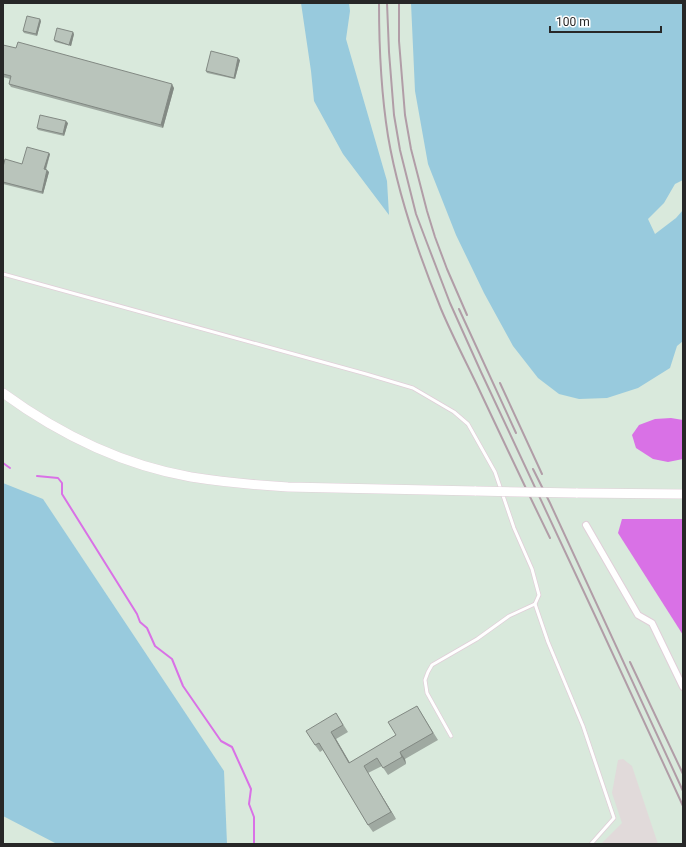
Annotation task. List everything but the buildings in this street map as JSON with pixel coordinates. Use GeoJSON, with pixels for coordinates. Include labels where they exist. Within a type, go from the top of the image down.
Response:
{"type":"FeatureCollection","features":[{"type":"Feature","properties":{"kind":"main road"},"geometry":{"type":"LineString","coordinates":[[3,393],[43,420],[99,449],[159,470],[191,477],[288,487],[683,494]]}},
{"type":"Feature","properties":{"kind":"street"},"geometry":{"type":"LineString","coordinates":[[586,525],[638,615],[652,623],[683,687]]}},
{"type":"Feature","properties":{"kind":"lane"},"geometry":{"type":"LineString","coordinates":[[3,274],[413,388],[454,412],[468,424],[495,472],[514,528],[532,569],[539,595],[535,604],[510,616],[477,639],[432,665],[425,680],[427,693],[451,736]]}},
{"type":"Feature","properties":{"kind":"lane"},"geometry":{"type":"LineString","coordinates":[[535,604],[548,642],[583,726],[614,818],[591,844]]}},
{"type":"Feature","properties":{"kind":"shaded area"},"geometry":{"type":"Polygon","coordinates":[[[301,3],[349,3],[350,11],[346,39],[387,181],[389,215],[343,154],[314,101],[301,3]]]}},
{"type":"Feature","properties":{"kind":"shaded area"},"geometry":{"type":"Polygon","coordinates":[[[411,3],[683,3],[683,180],[675,184],[664,203],[648,219],[655,234],[676,218],[683,210],[683,341],[677,346],[670,368],[638,388],[607,398],[579,399],[559,394],[538,378],[513,346],[484,293],[456,235],[428,164],[415,91],[411,3]]]}},
{"type":"Feature","properties":{"kind":"shaded area"},"geometry":{"type":"Polygon","coordinates":[[[671,418],[683,420],[683,459],[668,462],[653,459],[636,448],[632,435],[639,425],[655,419],[671,418]]]}},
{"type":"Feature","properties":{"kind":"shaded area"},"geometry":{"type":"Polygon","coordinates":[[[3,483],[43,499],[224,771],[227,844],[57,844],[3,816],[3,483]]]}},
{"type":"Feature","properties":{"kind":"shaded area"},"geometry":{"type":"Polygon","coordinates":[[[622,519],[683,519],[683,635],[618,533],[622,519]]]}},
{"type":"Feature","properties":{"kind":"shaded area"},"geometry":{"type":"Polygon","coordinates":[[[623,759],[632,766],[658,844],[601,844],[622,823],[612,793],[618,760],[623,759]]]}},
{"type":"Feature","properties":{"kind":"waterway"},"geometry":{"type":"LineString","coordinates":[[3,463],[10,468]]}},
{"type":"Feature","properties":{"kind":"waterway"},"geometry":{"type":"LineString","coordinates":[[37,476],[58,478],[62,483],[62,494],[137,614],[140,622],[147,628],[155,646],[172,659],[183,686],[221,741],[232,747],[251,789],[249,804],[254,817],[254,844]]}},
{"type":"Feature","properties":{"kind":"railway"},"geometry":{"type":"LineString","coordinates":[[379,3],[381,70],[388,136],[397,180],[410,224],[424,267],[445,319],[550,538]]}},
{"type":"Feature","properties":{"kind":"railway"},"geometry":{"type":"LineString","coordinates":[[387,3],[394,115],[400,150],[416,214],[450,303],[481,372],[683,806]]}},
{"type":"Feature","properties":{"kind":"railway"},"geometry":{"type":"LineString","coordinates":[[399,3],[399,41],[405,115],[411,149],[435,237],[467,315]]}},
{"type":"Feature","properties":{"kind":"railway"},"geometry":{"type":"LineString","coordinates":[[459,309],[516,433]]}},
{"type":"Feature","properties":{"kind":"railway"},"geometry":{"type":"LineString","coordinates":[[500,383],[542,474]]}},
{"type":"Feature","properties":{"kind":"railway"},"geometry":{"type":"LineString","coordinates":[[533,469],[683,791]]}},
{"type":"Feature","properties":{"kind":"railway"},"geometry":{"type":"LineString","coordinates":[[630,662],[683,774]]}}]}
